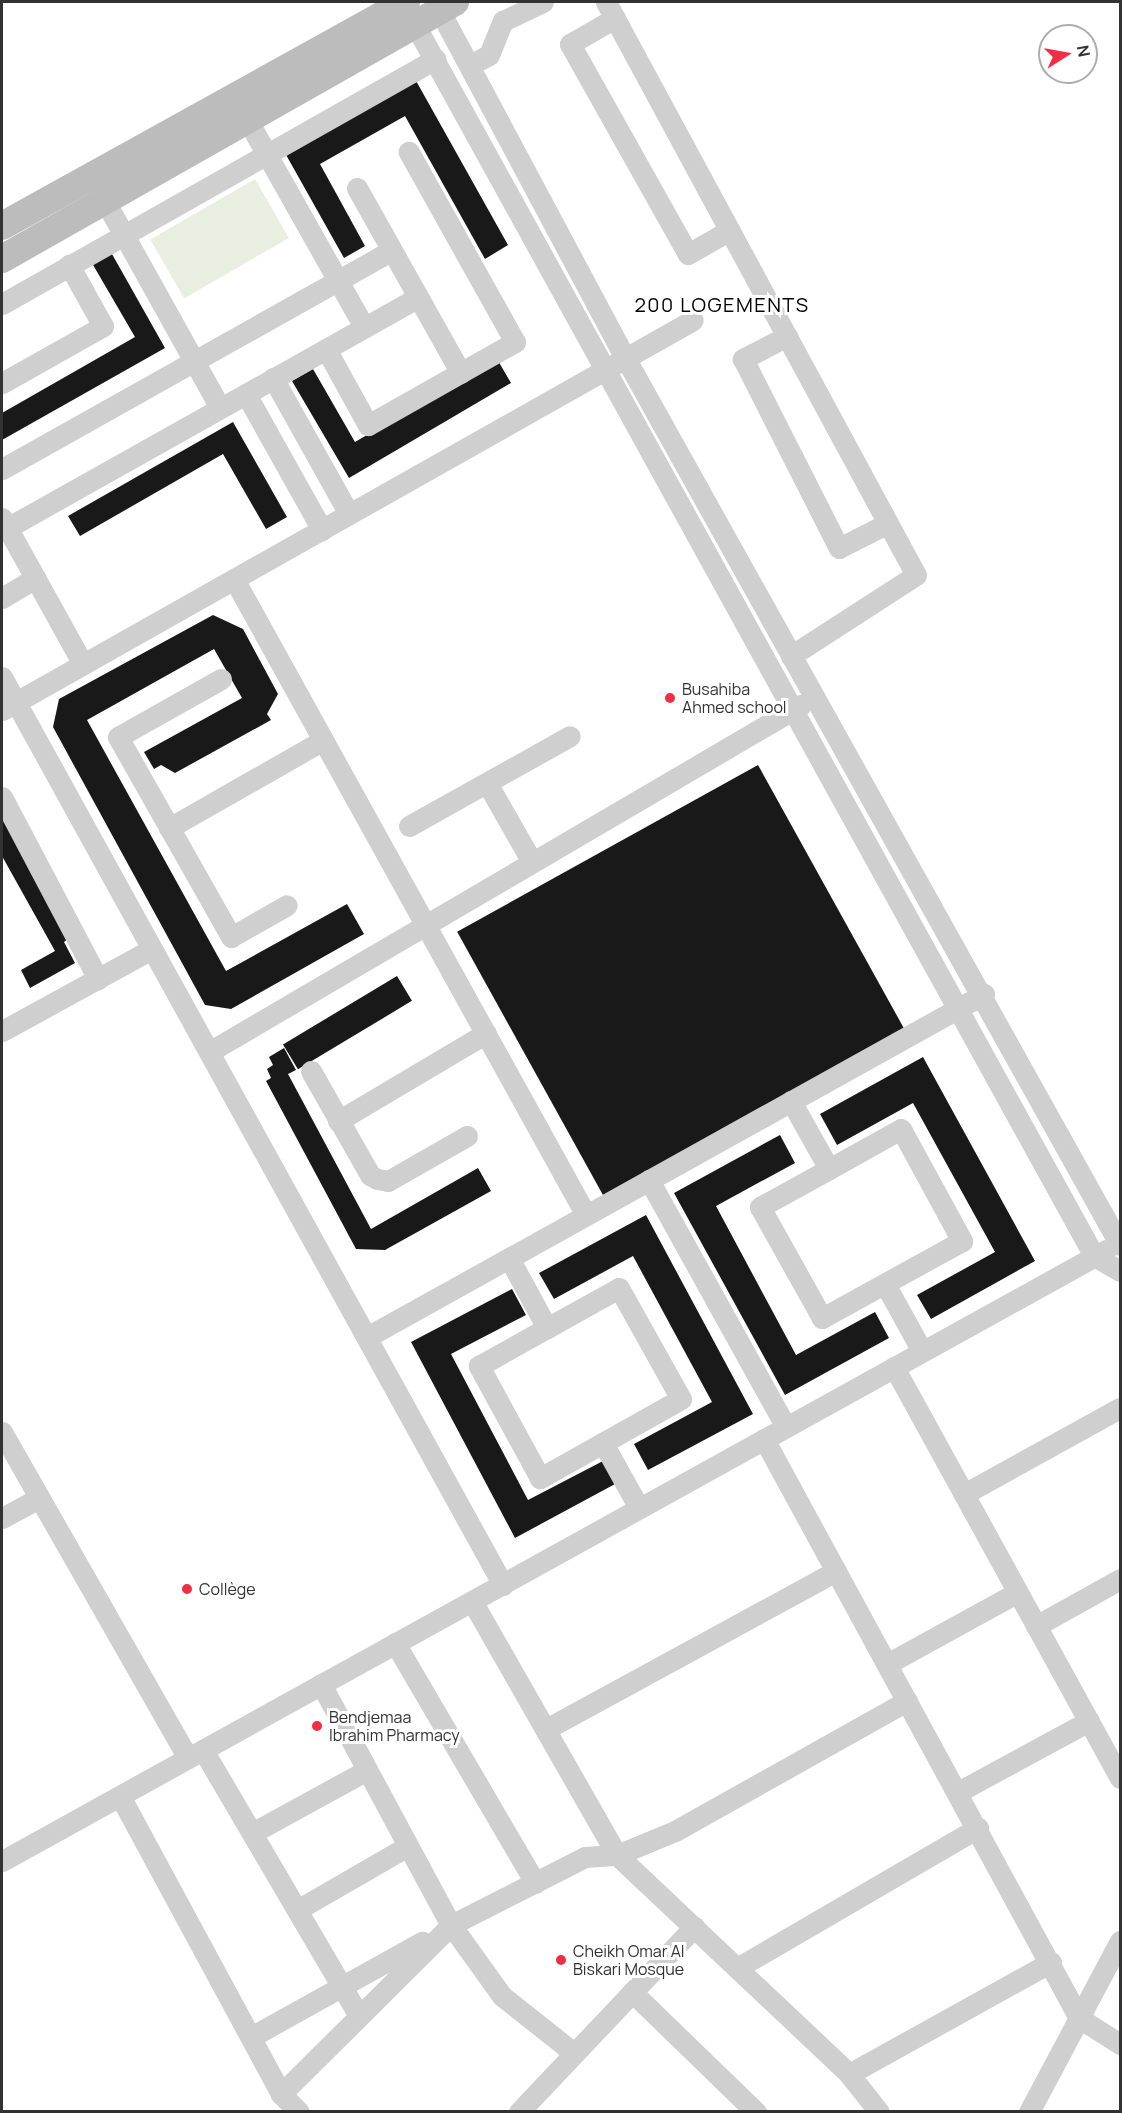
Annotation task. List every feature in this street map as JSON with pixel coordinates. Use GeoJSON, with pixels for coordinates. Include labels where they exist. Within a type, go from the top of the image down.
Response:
{"type":"FeatureCollection","features":[{"type":"Feature","properties":{"kind":"main road"},"geometry":{"type":"LineString","coordinates":[[2,226],[408,10],[443,4]]}},
{"type":"Feature","properties":{"kind":"main road"},"geometry":{"type":"LineString","coordinates":[[2,259],[248,121],[408,10]]}},
{"type":"Feature","properties":{"kind":"street"},"geometry":{"type":"LineString","coordinates":[[470,65],[489,55],[503,21],[543,2]]}},
{"type":"Feature","properties":{"kind":"street"},"geometry":{"type":"LineString","coordinates":[[2,1861],[1120,1243],[984,994],[791,656],[627,361],[470,65],[443,4]]}},
{"type":"Feature","properties":{"kind":"street"},"geometry":{"type":"LineString","coordinates":[[408,10],[790,712],[1094,1256],[1120,1271]]}},
{"type":"Feature","properties":{"kind":"street"},"geometry":{"type":"LineString","coordinates":[[730,230],[688,254],[570,44],[611,10],[730,230],[916,575],[791,656]]}},
{"type":"Feature","properties":{"kind":"street"},"geometry":{"type":"LineString","coordinates":[[2,303],[435,59]]}},
{"type":"Feature","properties":{"kind":"street"},"geometry":{"type":"LineString","coordinates":[[248,121],[364,327]]}},
{"type":"Feature","properties":{"kind":"street"},"geometry":{"type":"LineString","coordinates":[[326,349],[368,425],[515,342],[409,153]]}},
{"type":"Feature","properties":{"kind":"street"},"geometry":{"type":"LineString","coordinates":[[357,188],[461,373]]}},
{"type":"Feature","properties":{"kind":"street"},"geometry":{"type":"LineString","coordinates":[[105,201],[220,408]]}},
{"type":"Feature","properties":{"kind":"street"},"geometry":{"type":"LineString","coordinates":[[2,469],[392,250]]}},
{"type":"Feature","properties":{"kind":"street"},"geometry":{"type":"LineString","coordinates":[[2,383],[103,326],[69,265]]}},
{"type":"Feature","properties":{"kind":"street"},"geometry":{"type":"LineString","coordinates":[[83,664],[4,523],[246,394],[418,297]]}},
{"type":"Feature","properties":{"kind":"street"},"geometry":{"type":"LineString","coordinates":[[9,706],[604,371],[627,361],[693,320]]}},
{"type":"Feature","properties":{"kind":"street"},"geometry":{"type":"LineString","coordinates":[[787,336],[743,359],[839,548],[888,523]]}},
{"type":"Feature","properties":{"kind":"street"},"geometry":{"type":"LineString","coordinates":[[273,378],[349,514]]}},
{"type":"Feature","properties":{"kind":"street"},"geometry":{"type":"LineString","coordinates":[[246,394],[322,530]]}},
{"type":"Feature","properties":{"kind":"street"},"geometry":{"type":"LineString","coordinates":[[2,598],[35,578]]}},
{"type":"Feature","properties":{"kind":"street"},"geometry":{"type":"LineString","coordinates":[[234,579],[586,1215]]}},
{"type":"Feature","properties":{"kind":"street"},"geometry":{"type":"LineString","coordinates":[[2,677],[9,706],[152,949],[503,1585]]}},
{"type":"Feature","properties":{"kind":"street"},"geometry":{"type":"LineString","coordinates":[[221,679],[118,737],[231,937],[287,905]]}},
{"type":"Feature","properties":{"kind":"street"},"geometry":{"type":"LineString","coordinates":[[209,1052],[815,698]]}},
{"type":"Feature","properties":{"kind":"street"},"geometry":{"type":"LineString","coordinates":[[409,826],[570,736]]}},
{"type":"Feature","properties":{"kind":"street"},"geometry":{"type":"LineString","coordinates":[[169,828],[323,740]]}},
{"type":"Feature","properties":{"kind":"street"},"geometry":{"type":"LineString","coordinates":[[487,783],[532,862]]}},
{"type":"Feature","properties":{"kind":"street"},"geometry":{"type":"LineString","coordinates":[[2,797],[98,979]]}},
{"type":"Feature","properties":{"kind":"street"},"geometry":{"type":"LineString","coordinates":[[2,1030],[152,949]]}},
{"type":"Feature","properties":{"kind":"street"},"geometry":{"type":"LineString","coordinates":[[367,1338],[984,994]]}},
{"type":"Feature","properties":{"kind":"street"},"geometry":{"type":"LineString","coordinates":[[338,1121],[486,1033]]}},
{"type":"Feature","properties":{"kind":"street"},"geometry":{"type":"LineString","coordinates":[[311,1071],[370,1175],[388,1181],[467,1136]]}},
{"type":"Feature","properties":{"kind":"street"},"geometry":{"type":"LineString","coordinates":[[791,1101],[829,1169]]}},
{"type":"Feature","properties":{"kind":"street"},"geometry":{"type":"LineString","coordinates":[[901,1129],[962,1240],[822,1318],[760,1207],[829,1169],[901,1129]]}},
{"type":"Feature","properties":{"kind":"street"},"geometry":{"type":"LineString","coordinates":[[649,1180],[786,1427]]}},
{"type":"Feature","properties":{"kind":"street"},"geometry":{"type":"LineString","coordinates":[[509,1258],[547,1328]]}},
{"type":"Feature","properties":{"kind":"street"},"geometry":{"type":"LineString","coordinates":[[885,1284],[922,1352]]}},
{"type":"Feature","properties":{"kind":"street"},"geometry":{"type":"LineString","coordinates":[[620,1288],[681,1400],[540,1478],[479,1366],[547,1328],[620,1288]]}},
{"type":"Feature","properties":{"kind":"street"},"geometry":{"type":"LineString","coordinates":[[894,1367],[1036,1626],[1118,1767]]}},
{"type":"Feature","properties":{"kind":"street"},"geometry":{"type":"LineString","coordinates":[[964,1494],[1120,1408]]}},
{"type":"Feature","properties":{"kind":"street"},"geometry":{"type":"LineString","coordinates":[[2,1432],[39,1498],[196,1754],[252,1833],[358,2014]]}},
{"type":"Feature","properties":{"kind":"street"},"geometry":{"type":"LineString","coordinates":[[764,1439],[1052,1962],[1079,2018],[1120,2044]]}},
{"type":"Feature","properties":{"kind":"street"},"geometry":{"type":"LineString","coordinates":[[603,1443],[639,1508]]}},
{"type":"Feature","properties":{"kind":"street"},"geometry":{"type":"LineString","coordinates":[[2,1518],[39,1498]]}},
{"type":"Feature","properties":{"kind":"street"},"geometry":{"type":"LineString","coordinates":[[548,1728],[836,1571]]}},
{"type":"Feature","properties":{"kind":"street"},"geometry":{"type":"LineString","coordinates":[[1036,1626],[1120,1579]]}},
{"type":"Feature","properties":{"kind":"street"},"geometry":{"type":"LineString","coordinates":[[887,1664],[1018,1592]]}},
{"type":"Feature","properties":{"kind":"street"},"geometry":{"type":"LineString","coordinates":[[472,1601],[548,1728],[617,1855],[849,2074],[879,2111]]}},
{"type":"Feature","properties":{"kind":"street"},"geometry":{"type":"LineString","coordinates":[[395,1643],[535,1883]]}},
{"type":"Feature","properties":{"kind":"street"},"geometry":{"type":"LineString","coordinates":[[321,1684],[451,1925],[502,1996],[574,2053]]}},
{"type":"Feature","properties":{"kind":"street"},"geometry":{"type":"LineString","coordinates":[[250,2037],[342,1988],[451,1925],[585,1857],[617,1855],[675,1831],[908,1701]]}},
{"type":"Feature","properties":{"kind":"street"},"geometry":{"type":"LineString","coordinates":[[958,1792],[1089,1720]]}},
{"type":"Feature","properties":{"kind":"street"},"geometry":{"type":"LineString","coordinates":[[252,1833],[367,1770]]}},
{"type":"Feature","properties":{"kind":"street"},"geometry":{"type":"LineString","coordinates":[[120,1796],[281,2094],[299,2112]]}},
{"type":"Feature","properties":{"kind":"street"},"geometry":{"type":"LineString","coordinates":[[737,1968],[978,1828]]}},
{"type":"Feature","properties":{"kind":"street"},"geometry":{"type":"LineString","coordinates":[[297,1910],[408,1846]]}},
{"type":"Feature","properties":{"kind":"street"},"geometry":{"type":"LineString","coordinates":[[281,2094],[358,2014],[451,1925]]}},
{"type":"Feature","properties":{"kind":"street"},"geometry":{"type":"LineString","coordinates":[[519,2112],[694,1927]]}},
{"type":"Feature","properties":{"kind":"street"},"geometry":{"type":"LineString","coordinates":[[1029,2112],[1120,1941]]}},
{"type":"Feature","properties":{"kind":"street"},"geometry":{"type":"LineString","coordinates":[[849,2074],[1052,1962]]}},
{"type":"Feature","properties":{"kind":"street"},"geometry":{"type":"LineString","coordinates":[[632,1992],[754,2111]]}},
{"type":"Feature","properties":{"kind":"green space"},"geometry":{"type":"Polygon","coordinates":[[[255,179],[289,238],[184,298],[150,240],[255,179]]]}},
{"type":"Feature","properties":{"kind":"building"},"geometry":{"type":"Polygon","coordinates":[[[415,79],[508,245],[485,259],[405,116],[320,164],[365,246],[344,258],[285,153],[415,79]]]}},
{"type":"Feature","properties":{"kind":"building"},"geometry":{"type":"Polygon","coordinates":[[[108,247],[165,348],[2,440],[2,413],[135,337],[89,258],[108,247]]]}},
{"type":"Feature","properties":{"kind":"building"},"geometry":{"type":"Polygon","coordinates":[[[497,359],[511,383],[349,478],[292,381],[313,369],[355,442],[497,359]]]}},
{"type":"Feature","properties":{"kind":"building"},"geometry":{"type":"Polygon","coordinates":[[[233,422],[287,517],[266,529],[223,454],[80,536],[68,516],[233,422]]]}},
{"type":"Feature","properties":{"kind":"building"},"geometry":{"type":"Polygon","coordinates":[[[213,615],[243,629],[278,694],[267,714],[271,720],[175,773],[161,765],[154,769],[144,752],[242,698],[214,649],[87,720],[226,971],[347,904],[364,934],[231,1009],[205,1005],[53,727],[59,699],[213,615]]]}},
{"type":"Feature","properties":{"kind":"building"},"geometry":{"type":"Polygon","coordinates":[[[758,765],[904,1029],[604,1196],[457,932],[758,765]]]}},
{"type":"Feature","properties":{"kind":"building"},"geometry":{"type":"Polygon","coordinates":[[[2,816],[69,938],[64,942],[75,963],[30,988],[21,970],[55,951],[2,856],[2,816]]]}},
{"type":"Feature","properties":{"kind":"building"},"geometry":{"type":"Polygon","coordinates":[[[397,976],[412,1001],[298,1069],[283,1045],[397,976]]]}},
{"type":"Feature","properties":{"kind":"building"},"geometry":{"type":"Polygon","coordinates":[[[284,1048],[296,1070],[288,1074],[371,1229],[478,1168],[491,1191],[385,1250],[356,1249],[266,1081],[271,1078],[267,1069],[273,1065],[269,1057],[284,1048]]]}},
{"type":"Feature","properties":{"kind":"building"},"geometry":{"type":"Polygon","coordinates":[[[923,1057],[1035,1261],[931,1319],[917,1295],[995,1252],[913,1103],[837,1145],[820,1114],[923,1057]]]}},
{"type":"Feature","properties":{"kind":"building"},"geometry":{"type":"Polygon","coordinates":[[[780,1135],[795,1163],[716,1206],[796,1355],[875,1312],[889,1338],[785,1395],[674,1193],[780,1135]]]}},
{"type":"Feature","properties":{"kind":"building"},"geometry":{"type":"Polygon","coordinates":[[[646,1215],[753,1414],[648,1470],[634,1444],[712,1402],[633,1256],[554,1299],[539,1273],[646,1215]]]}},
{"type":"Feature","properties":{"kind":"building"},"geometry":{"type":"Polygon","coordinates":[[[512,1289],[526,1315],[451,1354],[528,1500],[603,1461],[615,1484],[515,1538],[411,1342],[512,1289]]]}},
{"type":"Feature","properties":{"kind":"place","name":"Busahiba Ahmed school"},"geometry":{"type":"Point","coordinates":[670,698]}},
{"type":"Feature","properties":{"kind":"place","name":"Collège"},"geometry":{"type":"Point","coordinates":[187,1589]}},
{"type":"Feature","properties":{"kind":"place","name":"Bendjemaa Ibrahim Pharmacy"},"geometry":{"type":"Point","coordinates":[317,1726]}},
{"type":"Feature","properties":{"kind":"place","name":"Cheikh Omar Al Biskari Mosque"},"geometry":{"type":"Point","coordinates":[561,1960]}},
{"type":"Feature","properties":{"kind":"district","name":"200 LOGEMENTS"},"geometry":{"type":"Point","coordinates":[722,304]}}]}
